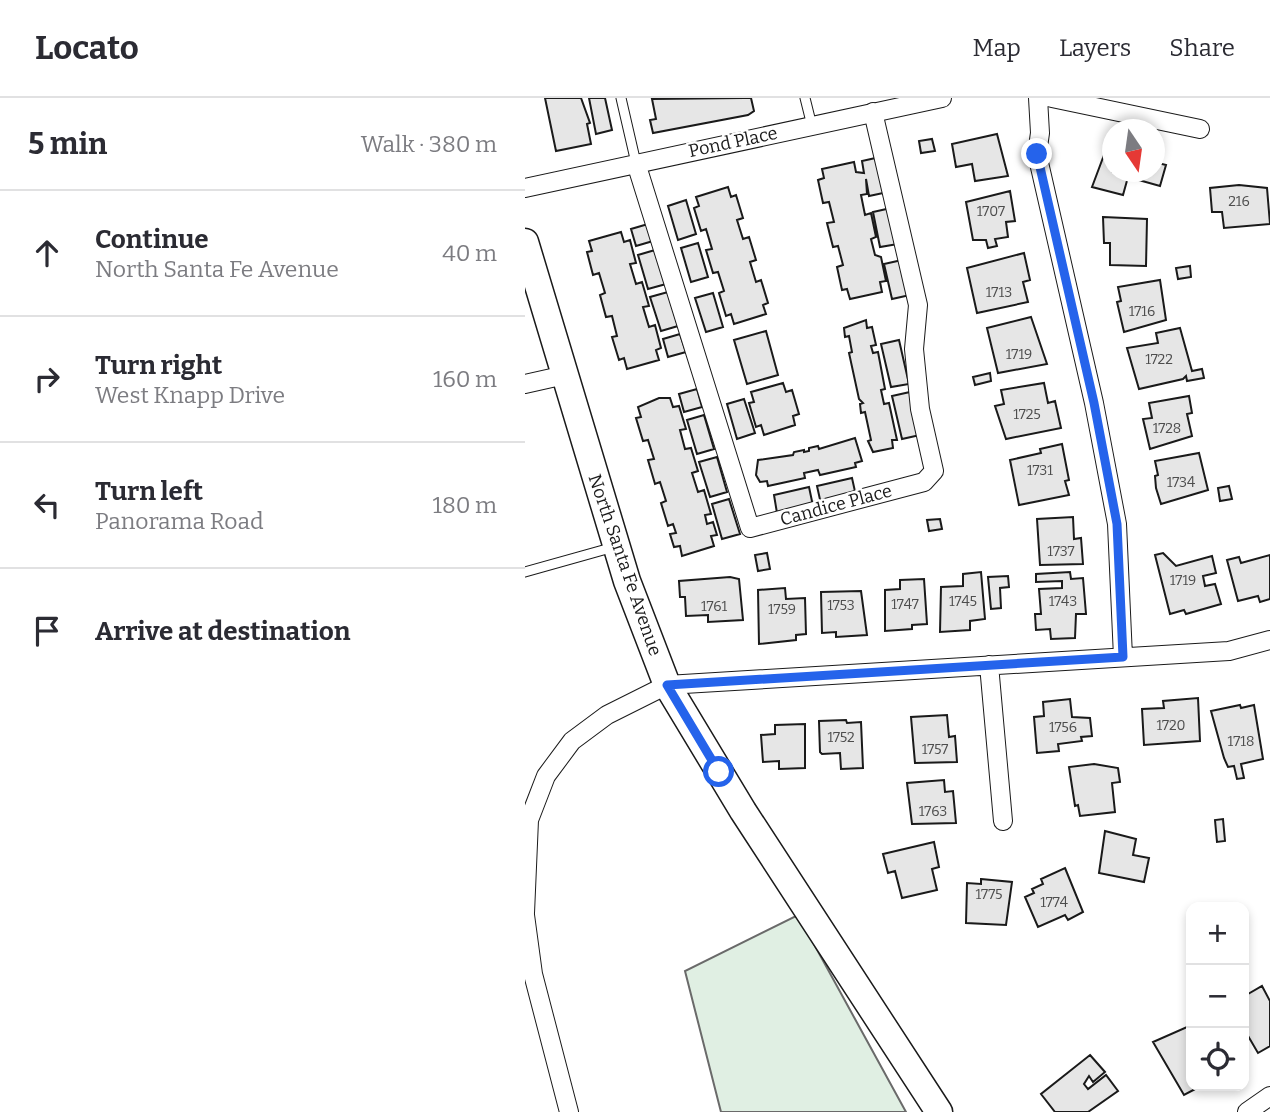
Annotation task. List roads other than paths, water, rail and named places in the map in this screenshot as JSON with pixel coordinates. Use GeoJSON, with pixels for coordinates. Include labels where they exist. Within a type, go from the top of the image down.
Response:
{"type":"FeatureCollection","features":[{"type":"Feature","properties":{"kind":"main road","name":"North Santa Fe Avenue"},"geometry":{"type":"LineString","coordinates":[[525,242],[616,546],[667,685],[743,811],[939,1112]]}},
{"type":"Feature","properties":{"kind":"street","name":"Pond Place"},"geometry":{"type":"LineString","coordinates":[[525,188],[942,98]]}},
{"type":"Feature","properties":{"kind":"street"},"geometry":{"type":"LineString","coordinates":[[1038,98],[1040,133],[1037,154],[1094,403],[1117,524],[1123,657]]}},
{"type":"Feature","properties":{"kind":"street"},"geometry":{"type":"LineString","coordinates":[[1052,98],[1200,129]]}},
{"type":"Feature","properties":{"kind":"street","name":"Candice Place"},"geometry":{"type":"LineString","coordinates":[[636,163],[750,528],[924,482],[934,471],[920,410],[915,361],[918,305],[873,112]]}},
{"type":"Feature","properties":{"kind":"street"},"geometry":{"type":"LineString","coordinates":[[525,384],[565,375]]}},
{"type":"Feature","properties":{"kind":"street"},"geometry":{"type":"LineString","coordinates":[[569,1112],[533,974],[525,914],[529,820],[546,776],[581,734],[607,715],[667,685],[1229,651],[1270,640]]}},
{"type":"Feature","properties":{"kind":"street"},"geometry":{"type":"LineString","coordinates":[[989,665],[1003,821]]}},
{"type":"Feature","properties":{"kind":"street"},"geometry":{"type":"LineString","coordinates":[[1247,1112],[1270,1096]]}},
{"type":"Feature","properties":{"kind":"lane"},"geometry":{"type":"LineString","coordinates":[[621,98],[636,163]]}},
{"type":"Feature","properties":{"kind":"lane"},"geometry":{"type":"LineString","coordinates":[[805,98],[812,126]]}},
{"type":"Feature","properties":{"kind":"lane"},"geometry":{"type":"LineString","coordinates":[[525,572],[616,546]]}}]}
